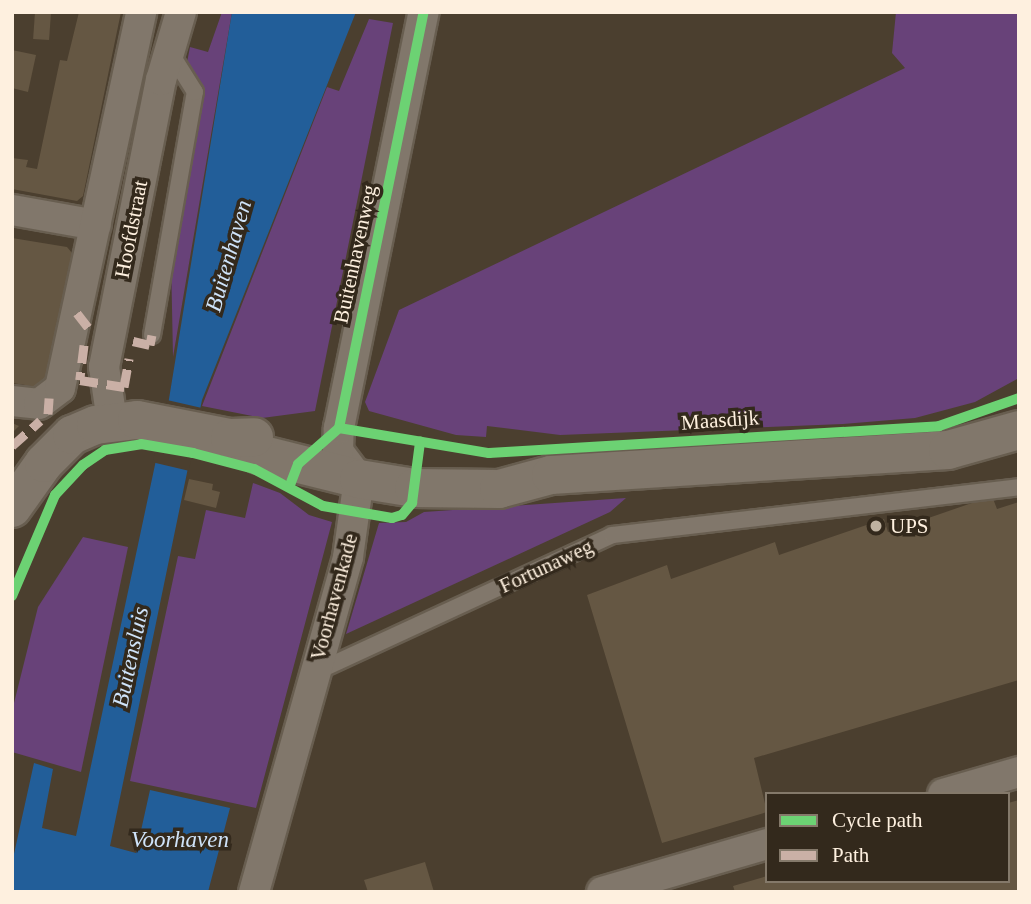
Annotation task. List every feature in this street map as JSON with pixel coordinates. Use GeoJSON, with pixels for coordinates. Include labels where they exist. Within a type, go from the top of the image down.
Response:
{"type":"FeatureCollection","features":[{"type":"Feature","properties":{"kind":"street","name":"Hoofdstraat"},"geometry":{"type":"LineString","coordinates":[[12,401],[39,404],[60,387],[141,12]]}},
{"type":"Feature","properties":{"kind":"street","name":"Hoofdstraat"},"geometry":{"type":"LineString","coordinates":[[112,421],[104,368],[170,52],[181,12]]}},
{"type":"Feature","properties":{"kind":"street","name":"Buitenhavenweg"},"geometry":{"type":"LineString","coordinates":[[348,465],[339,428],[424,12]]}},
{"type":"Feature","properties":{"kind":"street"},"geometry":{"type":"LineString","coordinates":[[12,209],[96,225]]}},
{"type":"Feature","properties":{"kind":"street"},"geometry":{"type":"LineString","coordinates":[[12,508],[44,463],[72,435],[112,421]]}},
{"type":"Feature","properties":{"kind":"street","name":"Maasdijk"},"geometry":{"type":"LineString","coordinates":[[112,421],[196,432],[259,454],[348,465],[414,488],[499,489],[551,475],[948,450],[1019,430]]}},
{"type":"Feature","properties":{"kind":"street","name":"Voorhavenkade"},"geometry":{"type":"LineString","coordinates":[[314,673],[348,557],[348,465]]}},
{"type":"Feature","properties":{"kind":"street"},"geometry":{"type":"LineString","coordinates":[[254,892],[314,673]]}},
{"type":"Feature","properties":{"kind":"street"},"geometry":{"type":"LineString","coordinates":[[950,792],[1019,772]]}},
{"type":"Feature","properties":{"kind":"street"},"geometry":{"type":"LineString","coordinates":[[602,892],[765,845]]}},
{"type":"Feature","properties":{"kind":"lane"},"geometry":{"type":"LineString","coordinates":[[152,335],[195,92],[170,52]]}},
{"type":"Feature","properties":{"kind":"lane","name":"Fortunaweg"},"geometry":{"type":"LineString","coordinates":[[314,673],[612,535],[1019,487]]}},
{"type":"Feature","properties":{"kind":"shaded area"},"geometry":{"type":"Polygon","coordinates":[[[222,12],[232,12],[173,357],[171,259],[203,87],[186,67],[190,47],[208,52],[222,12]]]}},
{"type":"Feature","properties":{"kind":"shaded area"},"geometry":{"type":"Polygon","coordinates":[[[896,12],[1019,12],[1019,378],[975,402],[915,418],[843,424],[560,435],[487,426],[486,437],[456,435],[369,411],[365,402],[399,310],[905,68],[892,53],[896,12]]]}},
{"type":"Feature","properties":{"kind":"shaded area"},"geometry":{"type":"Polygon","coordinates":[[[369,19],[393,23],[315,411],[262,418],[202,406],[327,87],[339,91],[369,19]]]}},
{"type":"Feature","properties":{"kind":"shaded area"},"geometry":{"type":"Polygon","coordinates":[[[253,483],[280,493],[309,515],[332,522],[256,808],[130,781],[178,556],[195,559],[206,510],[245,518],[253,483]]]}},
{"type":"Feature","properties":{"kind":"shaded area"},"geometry":{"type":"Polygon","coordinates":[[[626,498],[610,512],[346,634],[379,523],[406,522],[424,512],[626,498]]]}},
{"type":"Feature","properties":{"kind":"shaded area"},"geometry":{"type":"Polygon","coordinates":[[[83,537],[128,547],[81,772],[12,752],[12,711],[38,607],[83,537]]]}},
{"type":"Feature","properties":{"kind":"water"},"geometry":{"type":"Polygon","coordinates":[[[232,12],[356,12],[202,400],[110,846],[136,853],[150,790],[230,808],[208,892],[12,892],[12,863],[34,763],[53,769],[42,828],[76,836],[169,399],[232,12]]]}},
{"type":"Feature","properties":{"kind":"pier"},"geometry":{"type":"Polygon","coordinates":[[[167,400],[203,408],[189,471],[153,462],[167,400]]]}},
{"type":"Feature","properties":{"kind":"building"},"geometry":{"type":"Polygon","coordinates":[[[35,12],[51,13],[49,40],[33,39],[35,12]]]}},
{"type":"Feature","properties":{"kind":"building"},"geometry":{"type":"Polygon","coordinates":[[[79,12],[121,12],[83,196],[77,201],[12,189],[12,158],[28,160],[26,167],[37,169],[60,60],[67,61],[79,12]]]}},
{"type":"Feature","properties":{"kind":"building"},"geometry":{"type":"Polygon","coordinates":[[[12,50],[36,55],[28,92],[12,88],[12,50]]]}},
{"type":"Feature","properties":{"kind":"building"},"geometry":{"type":"Polygon","coordinates":[[[12,238],[67,247],[72,253],[44,385],[38,387],[12,383],[12,238]]]}},
{"type":"Feature","properties":{"kind":"building"},"geometry":{"type":"Polygon","coordinates":[[[12,423],[19,426],[12,433],[12,423]]]}},
{"type":"Feature","properties":{"kind":"building"},"geometry":{"type":"Polygon","coordinates":[[[189,479],[213,484],[212,490],[220,492],[216,508],[184,500],[189,479]]]}},
{"type":"Feature","properties":{"kind":"building"},"geometry":{"type":"Polygon","coordinates":[[[992,496],[997,509],[1019,502],[1019,680],[754,758],[765,813],[662,843],[587,595],[667,565],[671,579],[775,542],[779,555],[884,519],[888,532],[992,496]]]}},
{"type":"Feature","properties":{"kind":"building"},"geometry":{"type":"Polygon","coordinates":[[[1019,800],[1019,892],[735,892],[733,886],[765,877],[765,883],[1010,883],[1010,802],[1019,800]]]}},
{"type":"Feature","properties":{"kind":"building"},"geometry":{"type":"Polygon","coordinates":[[[425,862],[434,892],[368,892],[364,880],[425,862]]]}},
{"type":"Feature","properties":{"kind":"marked path"},"geometry":{"type":"LineString","coordinates":[[77,313],[88,327]]}},
{"type":"Feature","properties":{"kind":"marked path"},"geometry":{"type":"LineString","coordinates":[[133,341],[150,345],[152,335]]}},
{"type":"Feature","properties":{"kind":"marked path"},"geometry":{"type":"LineString","coordinates":[[84,345],[80,380],[124,387],[129,358]]}},
{"type":"Feature","properties":{"kind":"marked path"},"geometry":{"type":"LineString","coordinates":[[48,414],[49,398]]}},
{"type":"Feature","properties":{"kind":"marked path"},"geometry":{"type":"LineString","coordinates":[[12,446],[40,421]]}},
{"type":"Feature","properties":{"kind":"cycle path"},"geometry":{"type":"LineString","coordinates":[[290,485],[298,464],[339,428],[424,12]]}},
{"type":"Feature","properties":{"kind":"cycle path"},"geometry":{"type":"LineString","coordinates":[[339,428],[489,453],[939,426],[1019,398]]}},
{"type":"Feature","properties":{"kind":"cycle path"},"geometry":{"type":"LineString","coordinates":[[12,596],[55,495],[83,465],[105,450],[141,444],[193,453],[254,469],[323,506],[392,518],[402,515],[412,503],[420,442]]}},
{"type":"Feature","properties":{"kind":"place","name":"UPS"},"geometry":{"type":"Point","coordinates":[876,526]}},
{"type":"Feature","properties":{"kind":"water label","name":"Buitenhaven"},"geometry":{"type":"Point","coordinates":[229,256]}},
{"type":"Feature","properties":{"kind":"water label","name":"Buitensluis"},"geometry":{"type":"Point","coordinates":[131,657]}},
{"type":"Feature","properties":{"kind":"water label","name":"Voorhaven"},"geometry":{"type":"Point","coordinates":[180,840]}}]}
